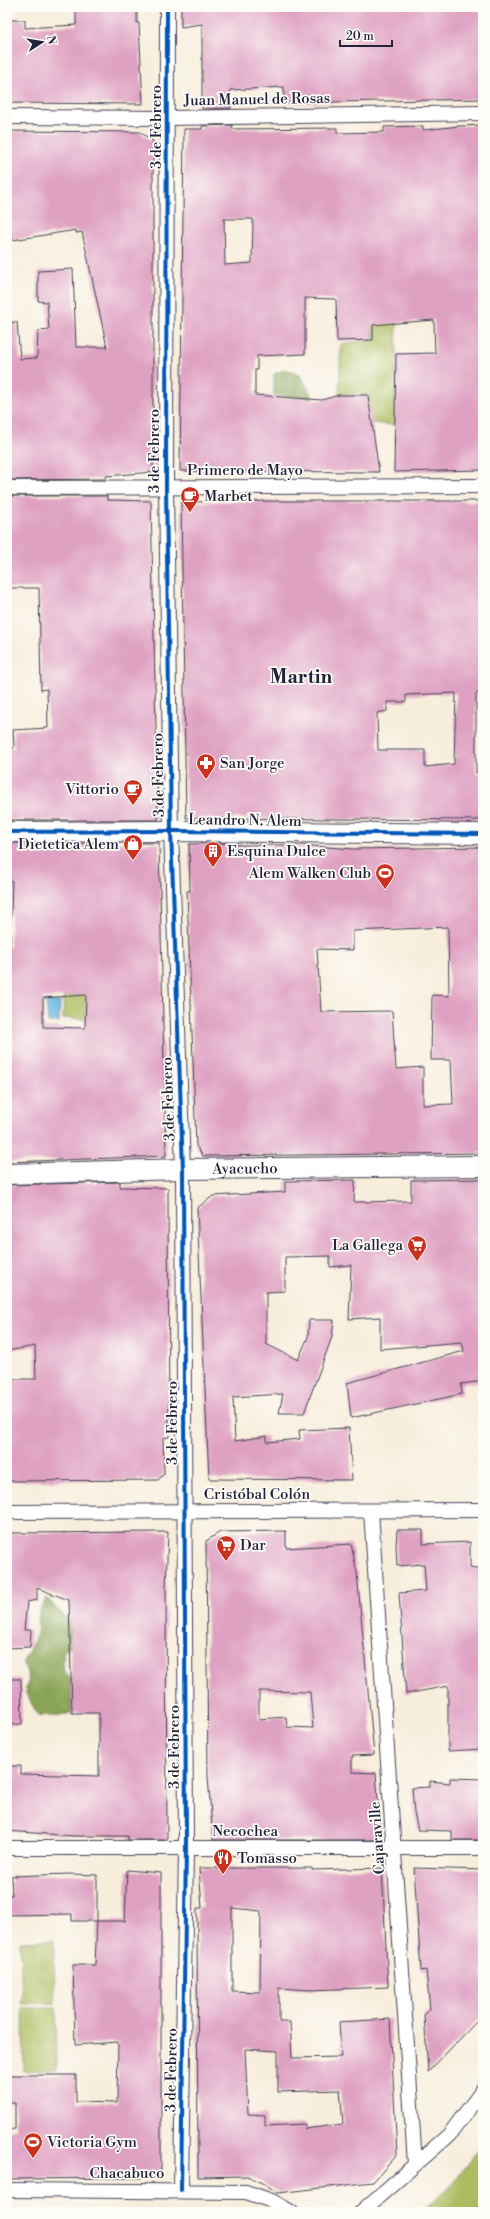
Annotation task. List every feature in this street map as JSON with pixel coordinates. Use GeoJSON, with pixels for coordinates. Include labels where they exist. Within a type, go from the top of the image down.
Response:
{"type":"FeatureCollection","features":[{"type":"Feature","properties":{"kind":"main road","name":"Leandro N. Alem"},"geometry":{"type":"LineString","coordinates":[[7,832],[171,831],[483,834]]}},
{"type":"Feature","properties":{"kind":"main road","name":"Ayacucho"},"geometry":{"type":"LineString","coordinates":[[7,1174],[183,1169],[483,1166]]}},
{"type":"Feature","properties":{"kind":"street","name":"3 de Febrero"},"geometry":{"type":"LineString","coordinates":[[167,7],[168,118],[166,488],[171,831],[183,1169],[186,1848],[181,2190]]}},
{"type":"Feature","properties":{"kind":"street","name":"Juan Manuel de Rosas"},"geometry":{"type":"LineString","coordinates":[[7,117],[168,118],[483,112]]}},
{"type":"Feature","properties":{"kind":"street","name":"Primero de Mayo"},"geometry":{"type":"LineString","coordinates":[[7,488],[483,486]]}},
{"type":"Feature","properties":{"kind":"street","name":"Cajaraville"},"geometry":{"type":"LineString","coordinates":[[371,1510],[415,2164]]}},
{"type":"Feature","properties":{"kind":"street","name":"Cristóbal Colón"},"geometry":{"type":"LineString","coordinates":[[7,1512],[483,1510]]}},
{"type":"Feature","properties":{"kind":"street","name":"Necochea"},"geometry":{"type":"LineString","coordinates":[[7,1848],[483,1848]]}},
{"type":"Feature","properties":{"kind":"street"},"geometry":{"type":"LineString","coordinates":[[361,2212],[449,2135],[483,2090]]}},
{"type":"Feature","properties":{"kind":"street","name":"Chacabuco"},"geometry":{"type":"LineString","coordinates":[[7,2190],[181,2190],[246,2192],[272,2202],[291,2212]]}},
{"type":"Feature","properties":{"kind":"green space"},"geometry":{"type":"Polygon","coordinates":[[[397,313],[395,425],[371,423],[368,395],[339,395],[341,344],[373,340],[375,316],[397,313]]]}},
{"type":"Feature","properties":{"kind":"green space"},"geometry":{"type":"Polygon","coordinates":[[[286,369],[301,376],[313,398],[274,395],[274,374],[286,369]]]}},
{"type":"Feature","properties":{"kind":"green space"},"geometry":{"type":"Polygon","coordinates":[[[67,930],[90,933],[86,1019],[63,1018],[67,930]]]}},
{"type":"Feature","properties":{"kind":"green space"},"geometry":{"type":"Polygon","coordinates":[[[47,1598],[64,1617],[70,1620],[70,1646],[63,1652],[64,1672],[71,1678],[72,1713],[53,1716],[38,1715],[25,1692],[29,1679],[23,1662],[37,1634],[39,1611],[47,1598]]]}},
{"type":"Feature","properties":{"kind":"green space"},"geometry":{"type":"Polygon","coordinates":[[[54,1940],[55,2003],[22,2004],[20,1941],[54,1940]]]}},
{"type":"Feature","properties":{"kind":"green space"},"geometry":{"type":"Polygon","coordinates":[[[23,2008],[56,2008],[57,2070],[24,2071],[23,2008]]]}},
{"type":"Feature","properties":{"kind":"green space"},"geometry":{"type":"Polygon","coordinates":[[[483,2143],[483,2212],[421,2212],[454,2183],[483,2143]]]}},
{"type":"Feature","properties":{"kind":"water"},"geometry":{"type":"Polygon","coordinates":[[[46,1001],[60,1002],[59,1022],[48,1022],[46,1001]]]}},
{"type":"Feature","properties":{"kind":"building"},"geometry":{"type":"Polygon","coordinates":[[[76,7],[137,7],[143,104],[7,103],[8,20],[25,20],[25,28],[76,25],[76,7]]]}},
{"type":"Feature","properties":{"kind":"building"},"geometry":{"type":"Polygon","coordinates":[[[181,7],[483,7],[483,99],[284,103],[284,87],[230,90],[231,108],[202,109],[202,24],[181,27],[181,7]]]}},
{"type":"Feature","properties":{"kind":"building"},"geometry":{"type":"Polygon","coordinates":[[[232,125],[232,129],[337,128],[337,133],[384,132],[384,127],[423,126],[423,130],[483,125],[483,470],[394,472],[396,354],[435,353],[434,320],[373,325],[373,340],[337,341],[336,299],[305,298],[305,354],[257,356],[257,370],[255,370],[255,395],[322,400],[339,395],[368,395],[379,472],[180,471],[184,129],[202,129],[202,126],[232,125]],[[224,219],[225,265],[252,263],[253,219],[224,219]]]}},
{"type":"Feature","properties":{"kind":"building"},"geometry":{"type":"Polygon","coordinates":[[[7,131],[140,132],[153,141],[153,472],[106,476],[106,479],[7,480],[7,323],[17,322],[20,359],[37,358],[38,331],[49,330],[47,302],[38,301],[38,271],[73,269],[76,347],[107,347],[82,232],[76,233],[76,230],[7,241],[7,131]]]}},
{"type":"Feature","properties":{"kind":"building"},"geometry":{"type":"Polygon","coordinates":[[[7,496],[107,496],[107,500],[151,501],[158,820],[7,820],[7,748],[14,748],[13,730],[48,728],[47,689],[41,690],[39,588],[7,588],[7,496]]]}},
{"type":"Feature","properties":{"kind":"building"},"geometry":{"type":"Polygon","coordinates":[[[483,501],[483,692],[476,693],[476,773],[483,773],[483,820],[186,818],[181,502],[483,501]],[[456,693],[406,695],[406,702],[387,702],[387,711],[377,713],[378,750],[425,750],[425,767],[454,764],[456,693]]]}},
{"type":"Feature","properties":{"kind":"building"},"geometry":{"type":"Polygon","coordinates":[[[12,843],[159,843],[166,1156],[7,1162],[7,1085],[9,1085],[7,947],[10,948],[12,881],[7,882],[7,847],[12,847],[12,843]],[[86,995],[43,998],[43,1027],[85,1028],[86,995]]]}},
{"type":"Feature","properties":{"kind":"building"},"geometry":{"type":"Polygon","coordinates":[[[236,843],[236,845],[301,845],[353,849],[483,847],[483,1153],[203,1156],[196,1146],[187,891],[190,891],[189,844],[236,843]],[[448,927],[353,931],[353,950],[317,949],[321,1012],[392,1011],[396,1069],[423,1067],[423,1105],[453,1104],[451,1060],[431,1060],[432,995],[449,996],[448,927]]]}},
{"type":"Feature","properties":{"kind":"building"},"geometry":{"type":"Polygon","coordinates":[[[483,1179],[483,1381],[461,1384],[462,1394],[351,1418],[347,1383],[464,1351],[462,1342],[380,1349],[380,1317],[349,1319],[351,1265],[330,1267],[330,1256],[285,1257],[285,1291],[266,1292],[266,1344],[298,1360],[308,1337],[309,1320],[334,1320],[332,1337],[304,1413],[279,1413],[283,1394],[233,1397],[235,1441],[267,1436],[267,1442],[300,1439],[299,1430],[349,1428],[352,1480],[209,1479],[197,1208],[213,1196],[285,1192],[285,1181],[355,1180],[354,1202],[411,1201],[411,1180],[483,1179]]]}},
{"type":"Feature","properties":{"kind":"building"},"geometry":{"type":"Polygon","coordinates":[[[120,1182],[120,1187],[168,1188],[169,1437],[163,1438],[164,1474],[158,1480],[7,1481],[7,1379],[36,1379],[35,1346],[7,1351],[7,1185],[120,1182]]]}},
{"type":"Feature","properties":{"kind":"building"},"geometry":{"type":"Polygon","coordinates":[[[397,1530],[423,1530],[423,1544],[470,1542],[470,1567],[483,1569],[483,1749],[448,1751],[448,1686],[406,1694],[399,1593],[426,1591],[424,1564],[397,1566],[397,1530]]]}},
{"type":"Feature","properties":{"kind":"building"},"geometry":{"type":"Polygon","coordinates":[[[286,1531],[286,1548],[351,1544],[357,1573],[374,1755],[352,1756],[352,1772],[376,1773],[381,1840],[213,1840],[208,1777],[206,1541],[220,1532],[286,1531]],[[259,1691],[259,1719],[286,1717],[287,1727],[313,1728],[310,1692],[259,1691]]]}},
{"type":"Feature","properties":{"kind":"building"},"geometry":{"type":"Polygon","coordinates":[[[168,1532],[166,1588],[167,1840],[128,1840],[128,1836],[74,1836],[7,1831],[7,1766],[21,1766],[21,1774],[99,1776],[99,1713],[72,1713],[69,1600],[37,1588],[37,1600],[27,1602],[24,1630],[31,1630],[30,1647],[7,1648],[7,1533],[168,1532]]]}},
{"type":"Feature","properties":{"kind":"building"},"geometry":{"type":"Polygon","coordinates":[[[7,1679],[21,1679],[22,1724],[7,1725],[7,1679]]]}},
{"type":"Feature","properties":{"kind":"building"},"geometry":{"type":"Polygon","coordinates":[[[450,1778],[483,1779],[483,1840],[452,1840],[452,1831],[418,1830],[414,1813],[412,1788],[430,1787],[430,1781],[450,1783],[450,1778]]]}},
{"type":"Feature","properties":{"kind":"building"},"geometry":{"type":"Polygon","coordinates":[[[199,1868],[312,1868],[312,1870],[382,1868],[388,1987],[310,1990],[279,1988],[279,2022],[290,2022],[292,2058],[341,2057],[339,2022],[390,2019],[397,2155],[373,2182],[278,2193],[263,2183],[247,2176],[198,2177],[197,1908],[202,1908],[199,1868]],[[232,1908],[232,1991],[260,1992],[261,1911],[232,1908]],[[245,2049],[248,2114],[265,2115],[265,2126],[305,2124],[305,2129],[343,2124],[340,2090],[278,2092],[278,2051],[245,2049]]]}},
{"type":"Feature","properties":{"kind":"building"},"geometry":{"type":"Polygon","coordinates":[[[414,1868],[483,1870],[483,2015],[428,2072],[424,2015],[430,2009],[426,1970],[421,1971],[414,1868]]]}},
{"type":"Feature","properties":{"kind":"building"},"geometry":{"type":"Polygon","coordinates":[[[127,1870],[161,1873],[161,2178],[7,2179],[7,2130],[15,2129],[15,2103],[7,2103],[7,2075],[76,2075],[76,2102],[117,2103],[118,2042],[75,2045],[73,1965],[95,1965],[97,1921],[125,1921],[127,1870]]]}},
{"type":"Feature","properties":{"kind":"building"},"geometry":{"type":"Polygon","coordinates":[[[70,1874],[97,1875],[97,1921],[72,1921],[72,1914],[7,1915],[7,1895],[12,1895],[11,1876],[70,1874]]]}},
{"type":"Feature","properties":{"kind":"cycle path"},"geometry":{"type":"LineString","coordinates":[[167,7],[166,488],[171,831],[183,1169],[186,1848],[181,2190]]}},
{"type":"Feature","properties":{"kind":"cycle path"},"geometry":{"type":"LineString","coordinates":[[7,832],[171,831],[483,834]]}},
{"type":"Feature","properties":{"kind":"place","name":"Marbet"},"geometry":{"type":"Point","coordinates":[190,513]}},
{"type":"Feature","properties":{"kind":"place","name":"San Jorge"},"geometry":{"type":"Point","coordinates":[206,780]}},
{"type":"Feature","properties":{"kind":"place","name":"Vittorio"},"geometry":{"type":"Point","coordinates":[133,806]}},
{"type":"Feature","properties":{"kind":"place","name":"Dietetica Alem"},"geometry":{"type":"Point","coordinates":[133,861]}},
{"type":"Feature","properties":{"kind":"place","name":"Esquina Dulce"},"geometry":{"type":"Point","coordinates":[213,868]}},
{"type":"Feature","properties":{"kind":"place","name":"Alem Walken Club"},"geometry":{"type":"Point","coordinates":[385,890]}},
{"type":"Feature","properties":{"kind":"place","name":"La Gallega"},"geometry":{"type":"Point","coordinates":[417,1262]}},
{"type":"Feature","properties":{"kind":"place","name":"Dar"},"geometry":{"type":"Point","coordinates":[226,1562]}},
{"type":"Feature","properties":{"kind":"place","name":"Tomasso"},"geometry":{"type":"Point","coordinates":[223,1875]}},
{"type":"Feature","properties":{"kind":"place","name":"Victoria Gym"},"geometry":{"type":"Point","coordinates":[33,2159]}},
{"type":"Feature","properties":{"kind":"district","name":"Martin"},"geometry":{"type":"Point","coordinates":[301,676]}}]}
